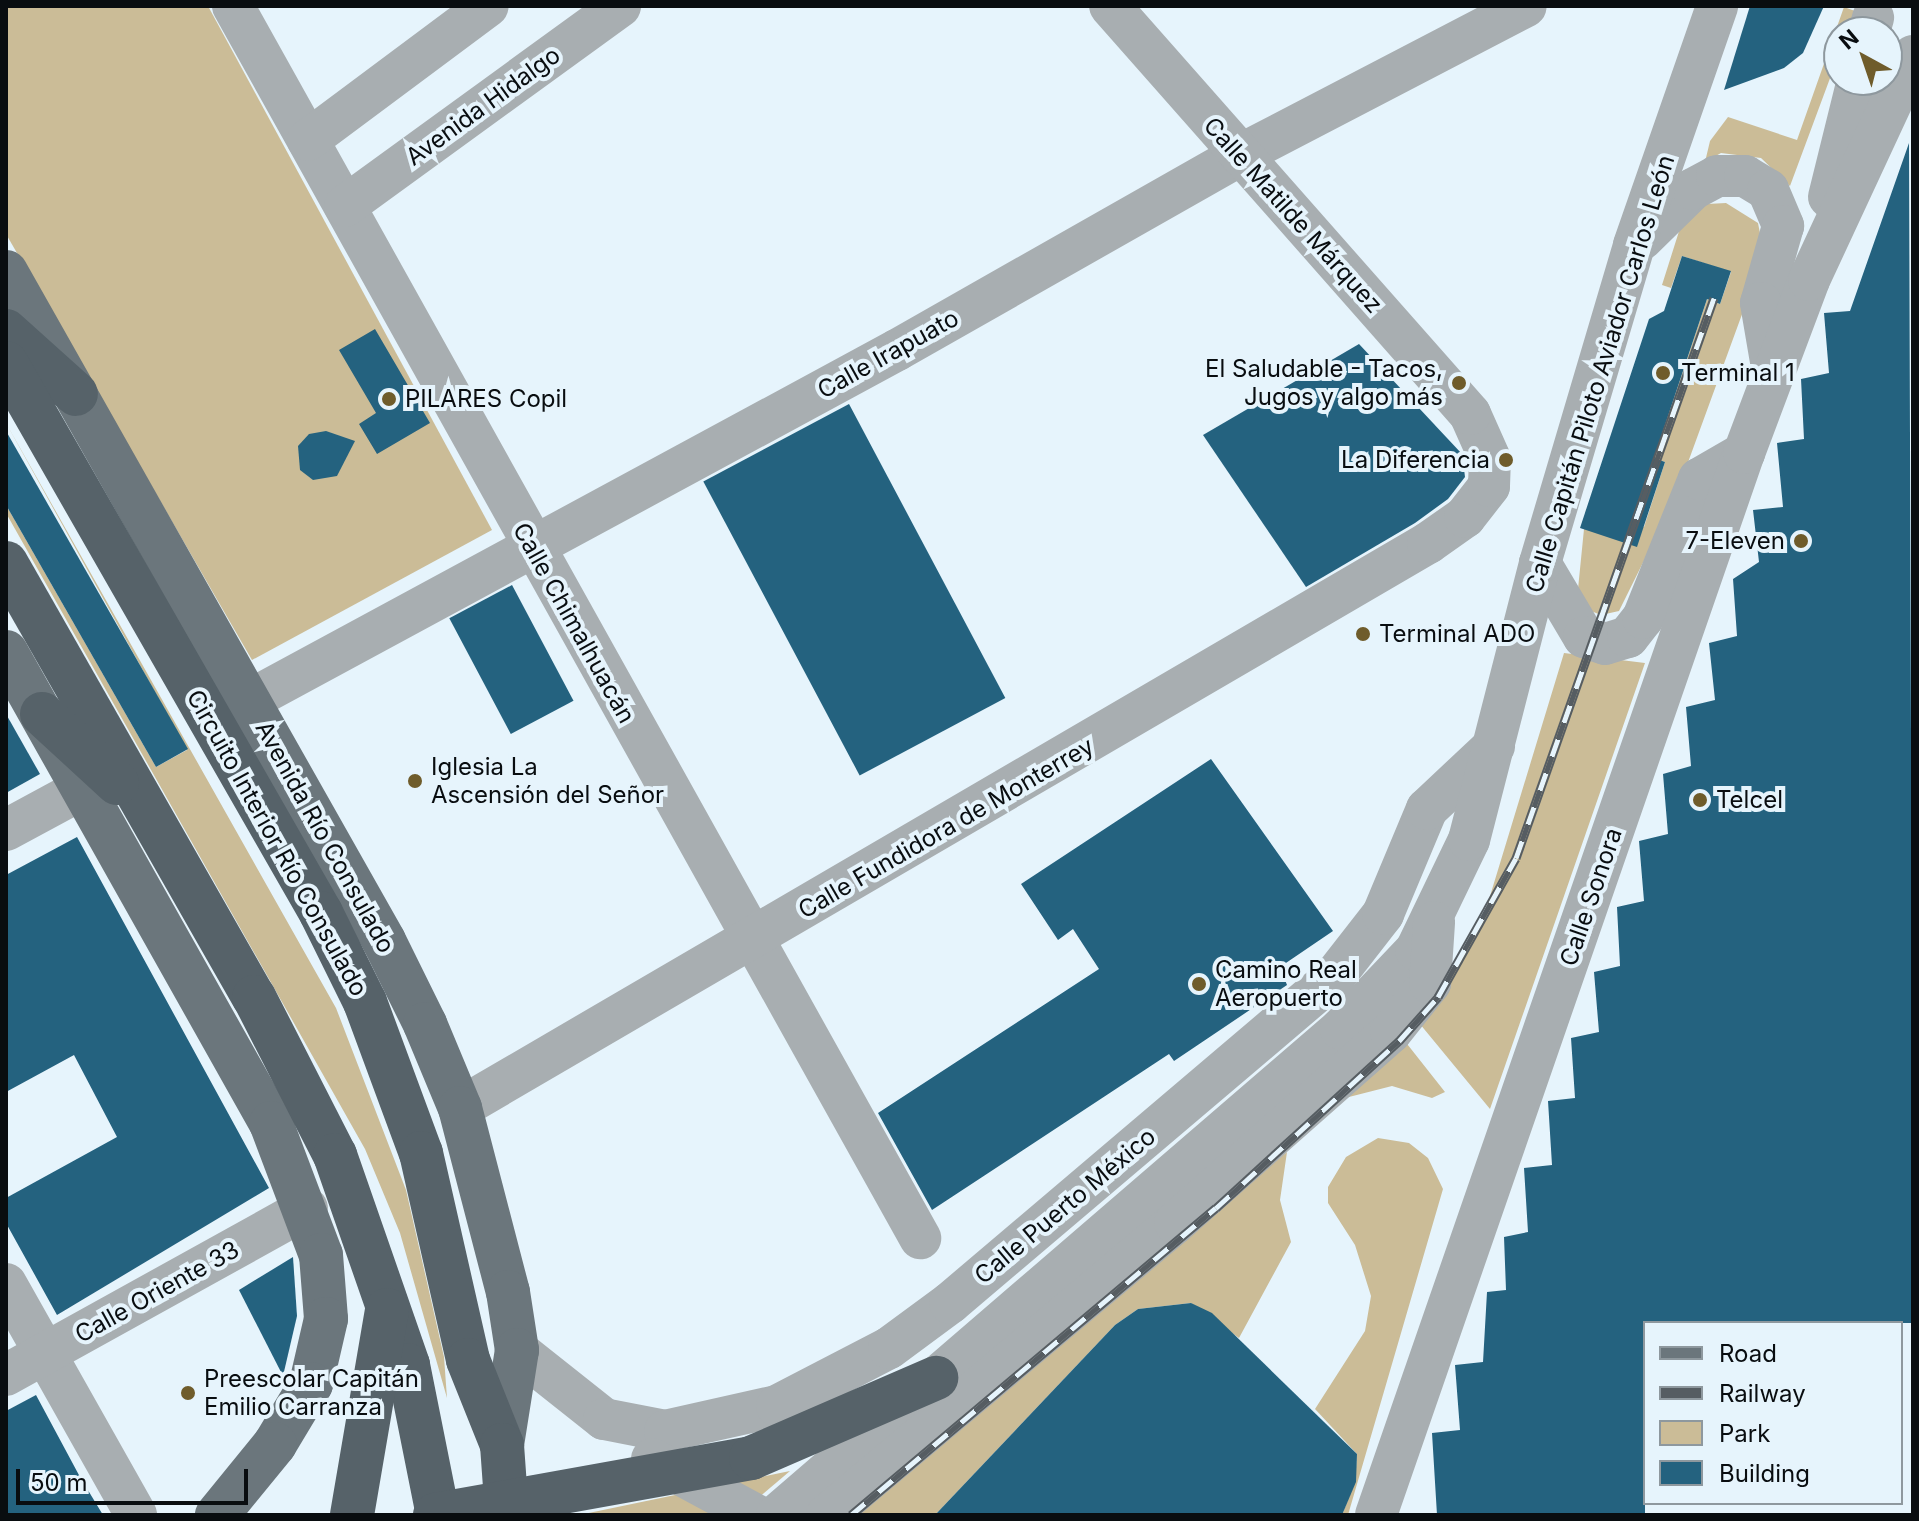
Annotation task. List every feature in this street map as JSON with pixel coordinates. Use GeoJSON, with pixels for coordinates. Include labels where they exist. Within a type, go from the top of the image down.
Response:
{"type":"FeatureCollection","features":[{"type":"Feature","properties":{"kind":"highway"},"geometry":{"type":"LineString","coordinates":[[6,331],[76,394]]}},
{"type":"Feature","properties":{"kind":"highway","name":"Circuito Interior Río Consulado"},"geometry":{"type":"LineString","coordinates":[[6,363],[321,913],[365,1002],[421,1153],[468,1360],[502,1445],[507,1515]]}},
{"type":"Feature","properties":{"kind":"highway"},"geometry":{"type":"LineString","coordinates":[[6,563],[311,1106],[389,1300],[414,1391],[436,1515],[751,1458],[936,1378]]}},
{"type":"Feature","properties":{"kind":"highway"},"geometry":{"type":"LineString","coordinates":[[42,714],[147,810]]}},
{"type":"Feature","properties":{"kind":"highway"},"geometry":{"type":"LineString","coordinates":[[357,1505],[389,1300]]}},
{"type":"Feature","properties":{"kind":"main road","name":"Avenida Río Consulado"},"geometry":{"type":"LineString","coordinates":[[6,272],[384,941],[460,1108],[489,1208],[517,1350],[502,1445]]}},
{"type":"Feature","properties":{"kind":"main road"},"geometry":{"type":"LineString","coordinates":[[6,652],[271,1123],[307,1208],[326,1288],[322,1353],[296,1413],[217,1515]]}},
{"type":"Feature","properties":{"kind":"street","name":"Calle Chimalhuacán"},"geometry":{"type":"LineString","coordinates":[[233,6],[749,941],[920,1238]]}},
{"type":"Feature","properties":{"kind":"street"},"geometry":{"type":"LineString","coordinates":[[308,140],[488,6]]}},
{"type":"Feature","properties":{"kind":"street","name":"Avenida Hidalgo"},"geometry":{"type":"LineString","coordinates":[[345,206],[620,6]]}},
{"type":"Feature","properties":{"kind":"street","name":"Calle Matilde Márquez"},"geometry":{"type":"LineString","coordinates":[[1110,6],[1475,424],[1490,459],[1489,486],[1465,517],[1428,543]]}},
{"type":"Feature","properties":{"kind":"street","name":"Calle Capitán Piloto Aviador Carlos León"},"geometry":{"type":"LineString","coordinates":[[1434,921],[1469,840],[1540,563],[1634,245],[1717,6]]}},
{"type":"Feature","properties":{"kind":"street","name":"Calle Irapuato"},"geometry":{"type":"LineString","coordinates":[[250,700],[897,350],[1240,155],[1518,8]]}},
{"type":"Feature","properties":{"kind":"street"},"geometry":{"type":"LineString","coordinates":[[1809,280],[1913,56]]}},
{"type":"Feature","properties":{"kind":"street"},"geometry":{"type":"LineString","coordinates":[[1809,280],[1854,96]]}},
{"type":"Feature","properties":{"kind":"street"},"geometry":{"type":"LineString","coordinates":[[1634,245],[1704,181],[1745,176],[1768,190],[1783,226],[1761,303],[1773,373]]}},
{"type":"Feature","properties":{"kind":"street","name":"Calle Sonora"},"geometry":{"type":"LineString","coordinates":[[1376,1515],[1744,453],[1809,280]]}},
{"type":"Feature","properties":{"kind":"street"},"geometry":{"type":"LineString","coordinates":[[1540,563],[1584,637],[1605,644],[1628,637],[1643,618],[1699,479],[1744,453]]}},
{"type":"Feature","properties":{"kind":"street","name":"Calle Fundidora de Monterrey"},"geometry":{"type":"LineString","coordinates":[[460,1108],[1428,543]]}},
{"type":"Feature","properties":{"kind":"street","name":"Calle Puerto México"},"geometry":{"type":"LineString","coordinates":[[517,1350],[588,1410],[623,1426],[665,1431],[734,1418],[818,1388],[920,1326],[1334,977],[1383,914],[1427,809],[1495,745]]}},
{"type":"Feature","properties":{"kind":"street"},"geometry":{"type":"LineString","coordinates":[[6,830],[84,788]]}},
{"type":"Feature","properties":{"kind":"street"},"geometry":{"type":"LineString","coordinates":[[777,1515],[1373,999],[1434,921]]}},
{"type":"Feature","properties":{"kind":"street"},"geometry":{"type":"LineString","coordinates":[[827,1515],[1175,1223],[1391,1032],[1430,983],[1434,921]]}},
{"type":"Feature","properties":{"kind":"street","name":"Calle Oriente 33"},"geometry":{"type":"LineString","coordinates":[[6,1375],[307,1208]]}},
{"type":"Feature","properties":{"kind":"street"},"geometry":{"type":"LineString","coordinates":[[6,1284],[136,1515]]}},
{"type":"Feature","properties":{"kind":"street"},"geometry":{"type":"LineString","coordinates":[[588,1410],[685,1481],[756,1515]]}},
{"type":"Feature","properties":{"kind":"green space"},"geometry":{"type":"Polygon","coordinates":[[[6,6],[208,6],[492,530],[252,660],[6,234],[6,6]]]}},
{"type":"Feature","properties":{"kind":"green space"},"geometry":{"type":"Polygon","coordinates":[[[1844,7],[1855,11],[1853,16],[1841,16],[1844,7]]]}},
{"type":"Feature","properties":{"kind":"green space"},"geometry":{"type":"Polygon","coordinates":[[[1823,66],[1823,96],[1790,186],[1761,158],[1721,153],[1705,162],[1710,141],[1728,117],[1797,140],[1823,66]]]}},
{"type":"Feature","properties":{"kind":"green space"},"geometry":{"type":"Polygon","coordinates":[[[1726,203],[1758,223],[1764,254],[1675,498],[1619,611],[1601,615],[1586,609],[1578,589],[1586,509],[1644,527],[1665,462],[1654,458],[1707,299],[1720,304],[1731,272],[1682,256],[1671,288],[1662,285],[1681,225],[1707,204],[1726,203]]]}},
{"type":"Feature","properties":{"kind":"green space"},"geometry":{"type":"Polygon","coordinates":[[[6,423],[336,1008],[406,1190],[444,1357],[447,1398],[400,1233],[365,1149],[6,513],[6,505],[156,767],[187,750],[6,423]]]}},
{"type":"Feature","properties":{"kind":"green space"},"geometry":{"type":"Polygon","coordinates":[[[1564,653],[1645,663],[1490,1109],[1415,1018],[1461,958],[1487,906],[1564,653]]]}},
{"type":"Feature","properties":{"kind":"green space"},"geometry":{"type":"Polygon","coordinates":[[[1400,1035],[1445,1092],[1432,1098],[1392,1086],[1345,1098],[1400,1035]]]}},
{"type":"Feature","properties":{"kind":"green space"},"geometry":{"type":"Polygon","coordinates":[[[1378,1138],[1409,1143],[1428,1158],[1443,1189],[1348,1515],[1342,1515],[1355,1482],[1357,1454],[1315,1409],[1365,1331],[1371,1296],[1355,1245],[1328,1203],[1328,1187],[1346,1157],[1378,1138]]]}},
{"type":"Feature","properties":{"kind":"green space"},"geometry":{"type":"Polygon","coordinates":[[[1287,1152],[1280,1200],[1291,1242],[1239,1338],[1191,1303],[1138,1309],[1115,1325],[935,1515],[845,1515],[1287,1152]]]}},
{"type":"Feature","properties":{"kind":"green space"},"geometry":{"type":"Polygon","coordinates":[[[790,1471],[738,1515],[579,1515],[790,1471]]]}},
{"type":"Feature","properties":{"kind":"building"},"geometry":{"type":"Polygon","coordinates":[[[1750,6],[1824,6],[1803,53],[1784,68],[1724,90],[1750,6]]]}},
{"type":"Feature","properties":{"kind":"building","name":"Terminal 1"},"geometry":{"type":"Polygon","coordinates":[[[1909,143],[1913,1323],[1643,1321],[1645,1515],[1437,1515],[1432,1433],[1460,1430],[1455,1365],[1483,1362],[1487,1292],[1506,1290],[1504,1237],[1528,1232],[1524,1168],[1552,1165],[1548,1101],[1575,1098],[1571,1038],[1599,1032],[1594,972],[1620,966],[1617,907],[1644,901],[1639,841],[1668,834],[1663,774],[1691,766],[1686,707],[1715,700],[1709,643],[1737,636],[1733,579],[1759,562],[1753,510],[1783,507],[1777,443],[1804,439],[1801,379],[1829,373],[1824,313],[1850,311],[1909,143]]]}},
{"type":"Feature","properties":{"kind":"building"},"geometry":{"type":"Polygon","coordinates":[[[1682,256],[1731,271],[1720,304],[1707,299],[1654,458],[1665,462],[1637,547],[1580,528],[1649,319],[1664,311],[1682,256]]]}},
{"type":"Feature","properties":{"kind":"building"},"geometry":{"type":"Polygon","coordinates":[[[375,329],[430,423],[377,454],[359,424],[376,413],[339,350],[375,329]]]}},
{"type":"Feature","properties":{"kind":"building"},"geometry":{"type":"Polygon","coordinates":[[[1359,344],[1462,454],[1465,477],[1448,499],[1415,523],[1306,587],[1203,435],[1359,344]]]}},
{"type":"Feature","properties":{"kind":"building"},"geometry":{"type":"Polygon","coordinates":[[[849,404],[1005,698],[860,775],[703,481],[849,404]]]}},
{"type":"Feature","properties":{"kind":"building"},"geometry":{"type":"Polygon","coordinates":[[[6,431],[188,749],[156,767],[6,505],[6,431]]]}},
{"type":"Feature","properties":{"kind":"building"},"geometry":{"type":"Polygon","coordinates":[[[326,431],[355,441],[337,476],[313,480],[300,470],[298,446],[309,434],[326,431]]]}},
{"type":"Feature","properties":{"kind":"building"},"geometry":{"type":"Polygon","coordinates":[[[512,585],[574,701],[511,734],[449,618],[512,585]]]}},
{"type":"Feature","properties":{"kind":"building"},"geometry":{"type":"Polygon","coordinates":[[[6,714],[40,774],[6,793],[6,714]]]}},
{"type":"Feature","properties":{"kind":"building","name":"Camino Real Aeropuerto"},"geometry":{"type":"Polygon","coordinates":[[[1211,759],[1333,931],[1280,967],[1287,985],[1174,1061],[1169,1054],[932,1210],[878,1113],[1099,969],[1073,929],[1058,940],[1021,884],[1211,759]]]}},
{"type":"Feature","properties":{"kind":"building"},"geometry":{"type":"Polygon","coordinates":[[[77,837],[269,1188],[57,1315],[6,1223],[6,1198],[117,1137],[74,1055],[6,1092],[6,875],[77,837]]]}},
{"type":"Feature","properties":{"kind":"building"},"geometry":{"type":"Polygon","coordinates":[[[293,1257],[297,1316],[283,1376],[239,1290],[293,1257]]]}},
{"type":"Feature","properties":{"kind":"building"},"geometry":{"type":"Polygon","coordinates":[[[1191,1303],[1212,1313],[1357,1454],[1356,1482],[1342,1515],[935,1515],[1115,1325],[1138,1309],[1191,1303]]]}},
{"type":"Feature","properties":{"kind":"building"},"geometry":{"type":"Polygon","coordinates":[[[36,1395],[103,1515],[6,1515],[6,1411],[36,1395]]]}},
{"type":"Feature","properties":{"kind":"railway"},"geometry":{"type":"LineString","coordinates":[[851,1515],[1216,1208],[1399,1041],[1438,997],[1516,858],[1714,298]]}},
{"type":"Feature","properties":{"kind":"place","name":"Terminal 1"},"geometry":{"type":"Point","coordinates":[1663,373]}},
{"type":"Feature","properties":{"kind":"place","name":"El Saludable - Tacos, Jugos y algo más"},"geometry":{"type":"Point","coordinates":[1459,383]}},
{"type":"Feature","properties":{"kind":"place","name":"PILARES Copil"},"geometry":{"type":"Point","coordinates":[389,399]}},
{"type":"Feature","properties":{"kind":"place","name":"La Diferencia"},"geometry":{"type":"Point","coordinates":[1506,460]}},
{"type":"Feature","properties":{"kind":"place","name":"7-Eleven"},"geometry":{"type":"Point","coordinates":[1801,541]}},
{"type":"Feature","properties":{"kind":"place","name":"Terminal ADO"},"geometry":{"type":"Point","coordinates":[1363,634]}},
{"type":"Feature","properties":{"kind":"place","name":"Iglesia La Ascensión del Señor"},"geometry":{"type":"Point","coordinates":[415,781]}},
{"type":"Feature","properties":{"kind":"place","name":"Telcel"},"geometry":{"type":"Point","coordinates":[1700,800]}},
{"type":"Feature","properties":{"kind":"place","name":"Camino Real Aeropuerto"},"geometry":{"type":"Point","coordinates":[1199,984]}},
{"type":"Feature","properties":{"kind":"place","name":"Preescolar Capitán Emilio Carranza"},"geometry":{"type":"Point","coordinates":[188,1393]}}]}
